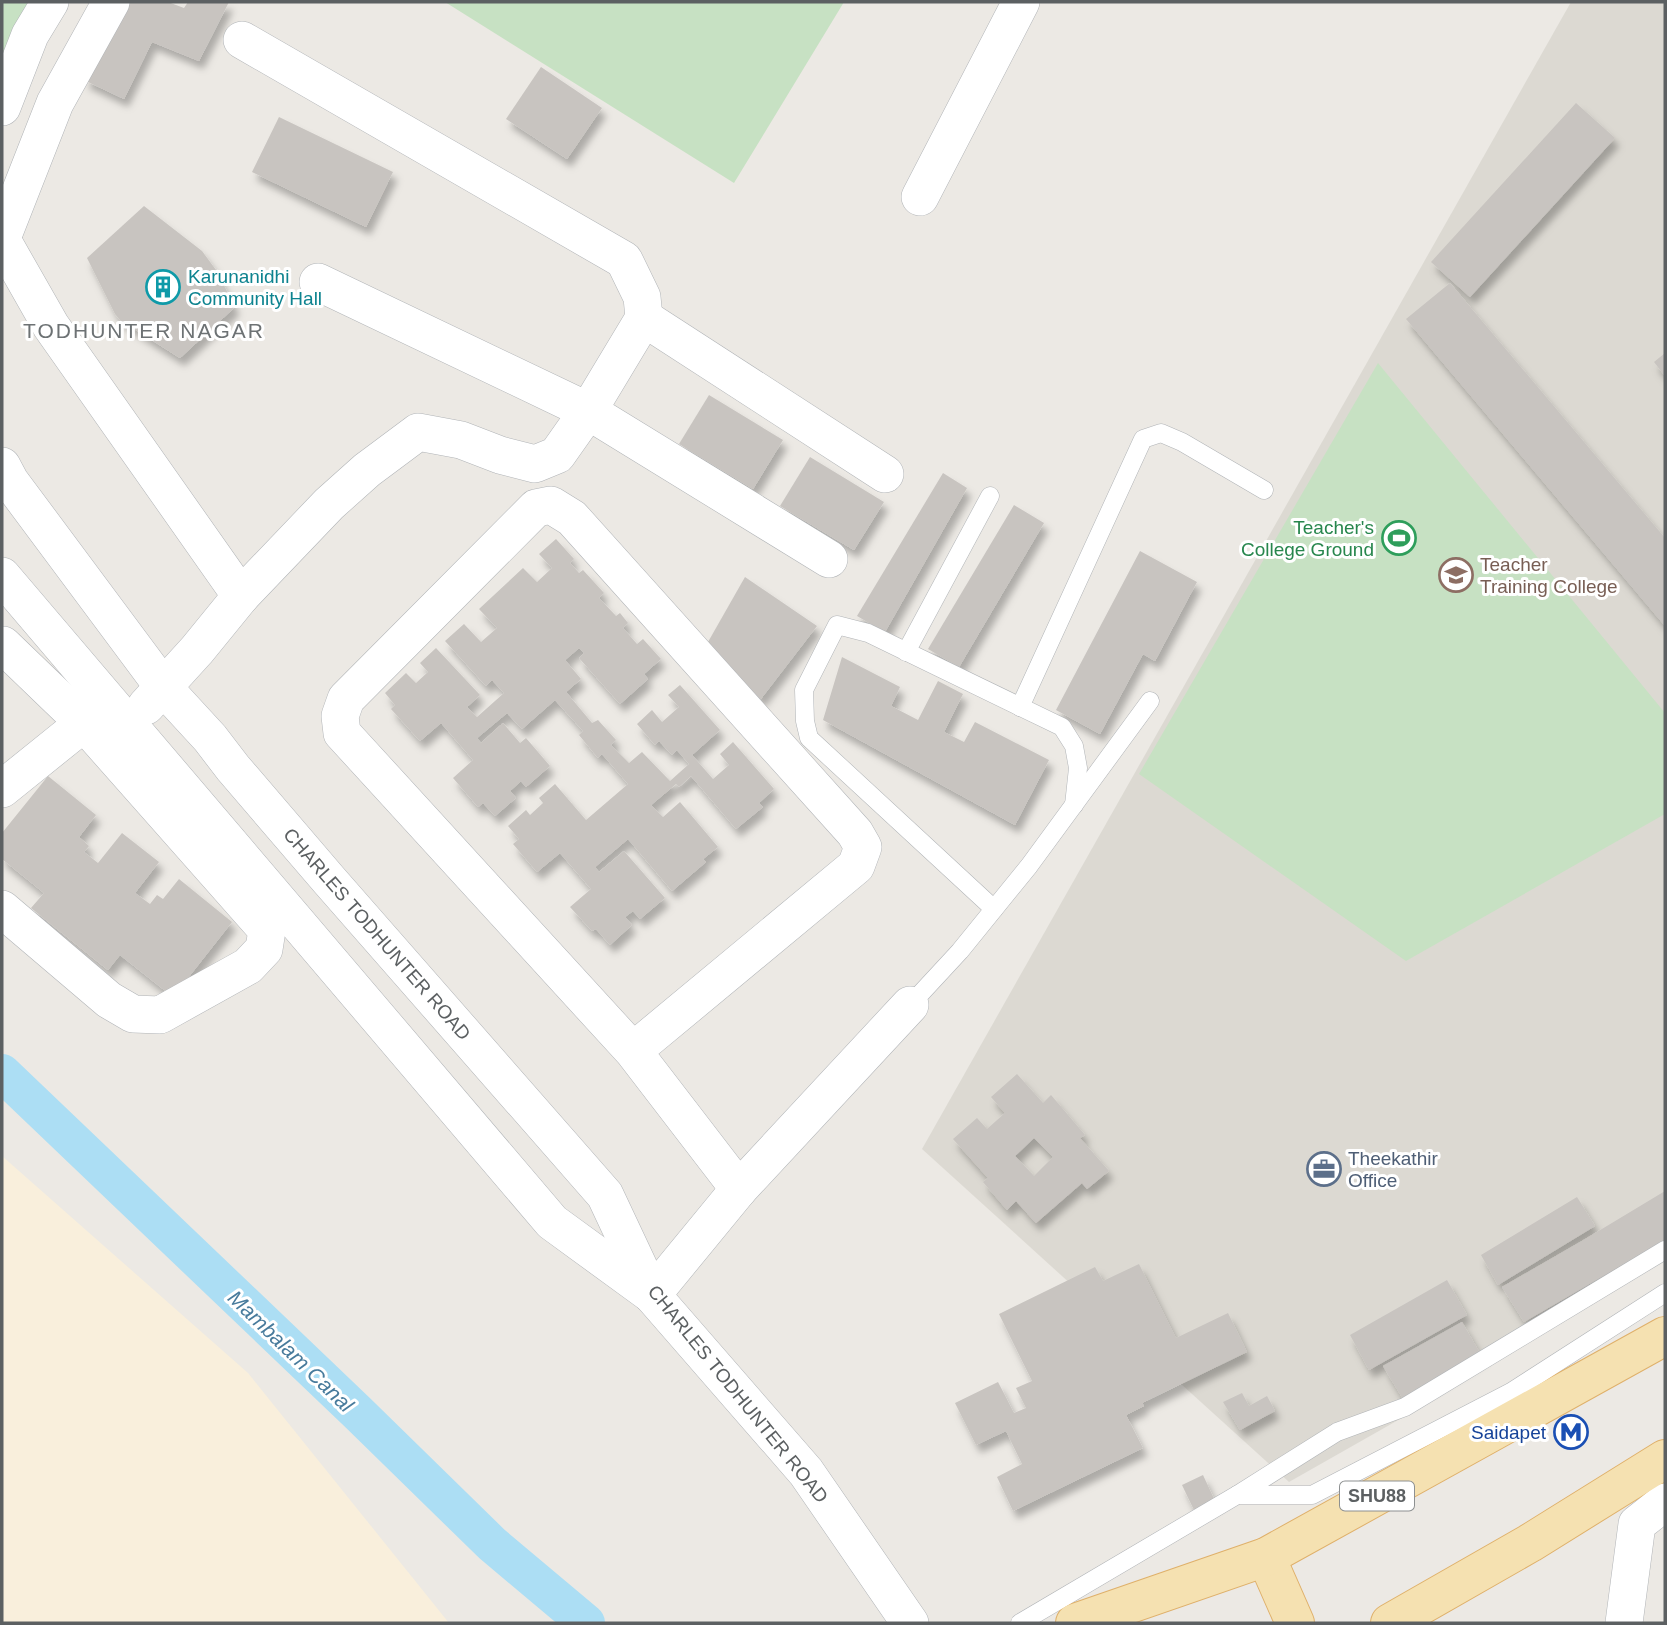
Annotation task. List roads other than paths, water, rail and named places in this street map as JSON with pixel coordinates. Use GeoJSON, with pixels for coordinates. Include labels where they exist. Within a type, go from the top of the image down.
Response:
{"type":"FeatureCollection","features":[{"type":"Feature","properties":{"kind":"main road","name":"SHU88"},"geometry":{"type":"LineString","coordinates":[[1074,1623],[1266,1557],[1665,1336]]}},
{"type":"Feature","properties":{"kind":"main road"},"geometry":{"type":"LineString","coordinates":[[1390,1623],[1530,1543],[1665,1459]]}},
{"type":"Feature","properties":{"kind":"main road"},"geometry":{"type":"LineString","coordinates":[[1266,1557],[1295,1623]]}},
{"type":"Feature","properties":{"kind":"street"},"geometry":{"type":"LineString","coordinates":[[2,107],[30,35],[50,2]]}},
{"type":"Feature","properties":{"kind":"street"},"geometry":{"type":"LineString","coordinates":[[111,2],[55,103],[2,239],[51,326],[242,596]]}},
{"type":"Feature","properties":{"kind":"street"},"geometry":{"type":"LineString","coordinates":[[920,197],[1021,2]]}},
{"type":"Feature","properties":{"kind":"street"},"geometry":{"type":"LineString","coordinates":[[128,724],[164,688],[242,596],[329,504],[418,432],[461,440],[500,455],[535,464],[557,455],[588,411],[644,318],[642,297],[624,260],[242,40]]}},
{"type":"Feature","properties":{"kind":"street"},"geometry":{"type":"LineString","coordinates":[[318,282],[588,411],[829,559]]}},
{"type":"Feature","properties":{"kind":"street"},"geometry":{"type":"LineString","coordinates":[[644,318],[885,474]]}},
{"type":"Feature","properties":{"kind":"street","name":"CHARLES TODHUNTER ROAD"},"geometry":{"type":"LineString","coordinates":[[2,466],[10,481],[164,688],[605,1195],[652,1295],[806,1472],[910,1623]]}},
{"type":"Feature","properties":{"kind":"street"},"geometry":{"type":"LineString","coordinates":[[633,1051],[856,866],[863,847],[855,832],[572,518],[551,505],[536,508],[346,699],[340,716],[342,733],[633,1051],[739,1189]]}},
{"type":"Feature","properties":{"kind":"street"},"geometry":{"type":"LineString","coordinates":[[2,576],[552,1222],[652,1295],[739,1189],[910,1005]]}},
{"type":"Feature","properties":{"kind":"street"},"geometry":{"type":"LineString","coordinates":[[2,909],[109,1000],[133,1014],[160,1015],[248,966],[264,949],[267,930],[84,723],[2,644],[84,580]]}},
{"type":"Feature","properties":{"kind":"street"},"geometry":{"type":"LineString","coordinates":[[2,789],[84,723]]}},
{"type":"Feature","properties":{"kind":"street"},"geometry":{"type":"LineString","coordinates":[[412,1057],[450,1018]]}},
{"type":"Feature","properties":{"kind":"street"},"geometry":{"type":"LineString","coordinates":[[1624,1623],[1637,1524],[1665,1502]]}},
{"type":"Feature","properties":{"kind":"lane"},"geometry":{"type":"LineString","coordinates":[[1020,707],[1143,439],[1161,433],[1182,442],[1264,490]]}},
{"type":"Feature","properties":{"kind":"lane"},"geometry":{"type":"LineString","coordinates":[[906,652],[990,496]]}},
{"type":"Feature","properties":{"kind":"lane"},"geometry":{"type":"LineString","coordinates":[[994,909],[809,738],[805,721],[804,690],[837,625],[868,633],[1062,727],[1074,746],[1078,768],[1074,805]]}},
{"type":"Feature","properties":{"kind":"lane"},"geometry":{"type":"LineString","coordinates":[[910,1005],[960,951],[1029,866],[1150,701]]}},
{"type":"Feature","properties":{"kind":"lane"},"geometry":{"type":"LineString","coordinates":[[1020,1623],[1237,1495],[1337,1432],[1405,1407],[1665,1250]]}},
{"type":"Feature","properties":{"kind":"lane"},"geometry":{"type":"LineString","coordinates":[[1237,1495],[1312,1495],[1511,1392],[1665,1293]]}},
{"type":"Feature","properties":{"kind":"waterway","name":"Mambalam Canal"},"geometry":{"type":"LineString","coordinates":[[2,1073],[492,1544],[586,1623]]}},
{"type":"Feature","properties":{"kind":"place","name":"Karunanidhi Community Hall"},"geometry":{"type":"Point","coordinates":[163,287]}},
{"type":"Feature","properties":{"kind":"place","name":"Teacher's College Ground"},"geometry":{"type":"Point","coordinates":[1399,538]}},
{"type":"Feature","properties":{"kind":"place","name":"Teacher Training College"},"geometry":{"type":"Point","coordinates":[1456,575]}},
{"type":"Feature","properties":{"kind":"place","name":"Theekathir Office"},"geometry":{"type":"Point","coordinates":[1324,1169]}},
{"type":"Feature","properties":{"kind":"place","name":"Saidapet"},"geometry":{"type":"Point","coordinates":[1571,1432]}},
{"type":"Feature","properties":{"kind":"district","name":"TODHUNTER NAGAR"},"geometry":{"type":"Point","coordinates":[144,330]}}]}
